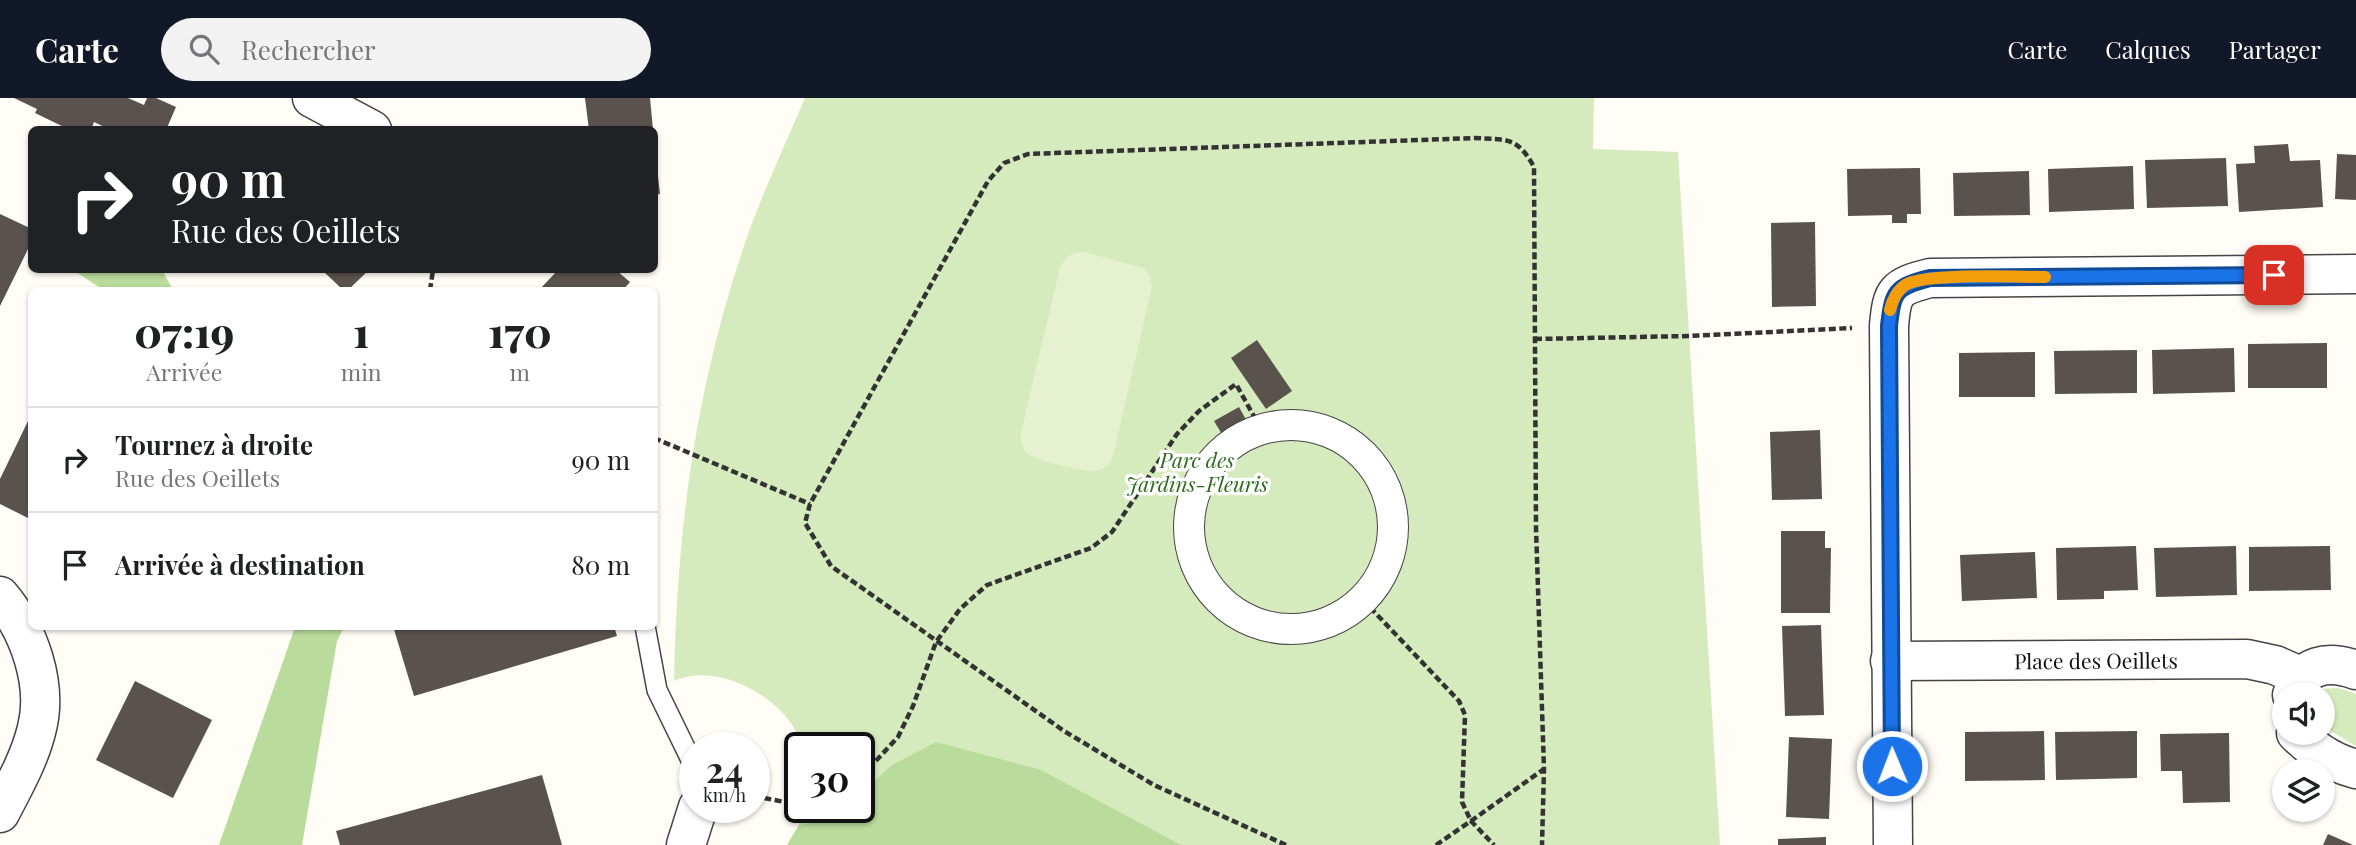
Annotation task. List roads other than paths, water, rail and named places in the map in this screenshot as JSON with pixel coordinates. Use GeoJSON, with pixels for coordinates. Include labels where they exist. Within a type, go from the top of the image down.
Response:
{"type":"FeatureCollection","features":[{"type":"Feature","properties":{"kind":"street"},"geometry":{"type":"LineString","coordinates":[[312,98],[364,126]]}},
{"type":"Feature","properties":{"kind":"street"},"geometry":{"type":"LineString","coordinates":[[1893,845],[1889,326],[1892,300],[1906,284],[1930,278],[2356,274]]}},
{"type":"Feature","properties":{"kind":"street"},"geometry":{"type":"LineString","coordinates":[[1308,426],[1346,441],[1375,469],[1392,506],[1394,527],[1386,566],[1363,600],[1327,623],[1284,629],[1242,617],[1225,605],[1210,589],[1198,570],[1191,549],[1189,528],[1191,506],[1198,485],[1223,450],[1261,429],[1308,426]]}},
{"type":"Feature","properties":{"kind":"street"},"geometry":{"type":"LineString","coordinates":[[0,596],[32,653],[40,702],[37,727],[25,762],[0,813]]}},
{"type":"Feature","properties":{"kind":"street","name":"Place des Oeillets"},"geometry":{"type":"LineString","coordinates":[[1891,661],[2247,659],[2275,665],[2293,682]]}},
{"type":"Feature","properties":{"kind":"street","name":"Place des Oeillets"},"geometry":{"type":"LineString","coordinates":[[2299,682],[2312,668],[2330,666],[2356,670]]}},
{"type":"Feature","properties":{"kind":"street"},"geometry":{"type":"LineString","coordinates":[[2308,745],[2329,759],[2356,769]]}},
{"type":"Feature","properties":{"kind":"street"},"geometry":{"type":"LineString","coordinates":[[686,845],[693,823]]}},
{"type":"Feature","properties":{"kind":"lane"},"geometry":{"type":"LineString","coordinates":[[646,630],[657,690],[679,735]]}},
{"type":"Feature","properties":{"kind":"park label","name":"Parc des Jardins-Fleuris"},"geometry":{"type":"Point","coordinates":[1197,471]}}]}
